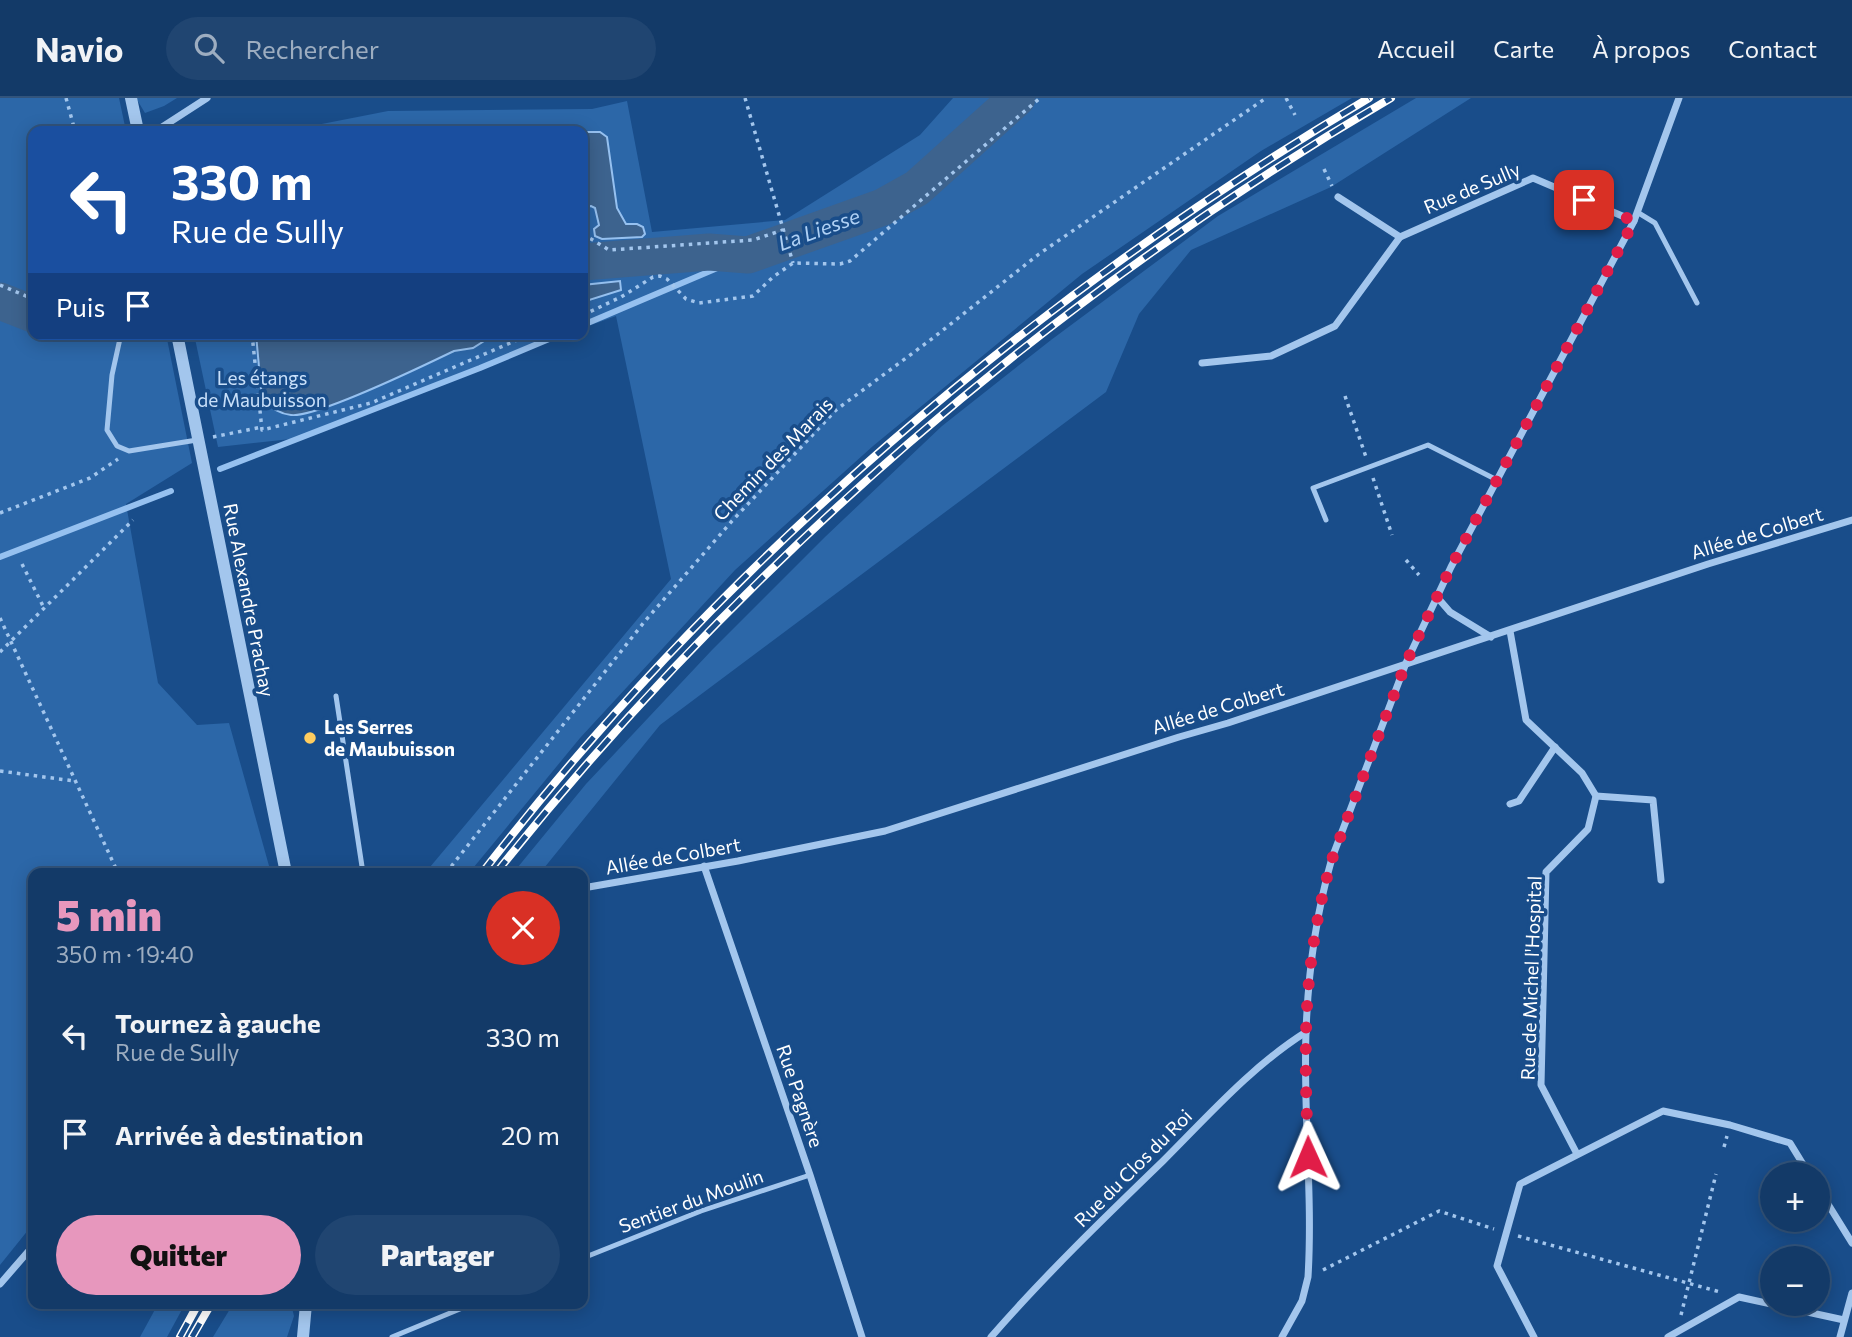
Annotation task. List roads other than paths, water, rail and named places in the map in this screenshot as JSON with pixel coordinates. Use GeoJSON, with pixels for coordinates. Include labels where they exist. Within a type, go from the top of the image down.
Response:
{"type":"FeatureCollection","features":[{"type":"Feature","properties":{"kind":"street"},"geometry":{"type":"LineString","coordinates":[[131,98],[137,126]]}},
{"type":"Feature","properties":{"kind":"street"},"geometry":{"type":"LineString","coordinates":[[164,126],[207,98]]}},
{"type":"Feature","properties":{"kind":"street"},"geometry":{"type":"LineString","coordinates":[[1282,1337],[1302,1301],[1308,1278],[1306,1032],[1314,946],[1324,886],[1332,859],[1406,663],[1437,597],[1634,221],[1679,98]]}},
{"type":"Feature","properties":{"kind":"street","name":"Rue de Sully"},"geometry":{"type":"LineString","coordinates":[[1400,237],[1534,178],[1634,221]]}},
{"type":"Feature","properties":{"kind":"street"},"geometry":{"type":"LineString","coordinates":[[1202,363],[1270,356],[1335,326],[1400,237],[1338,197]]}},
{"type":"Feature","properties":{"kind":"street","name":"Rue Alexandre Prachay"},"geometry":{"type":"LineString","coordinates":[[178,340],[285,868]]}},
{"type":"Feature","properties":{"kind":"street","name":"Allée de Colbert"},"geometry":{"type":"LineString","coordinates":[[588,887],[885,831],[1228,723],[1708,564],[1852,520]]}},
{"type":"Feature","properties":{"kind":"street"},"geometry":{"type":"LineString","coordinates":[[1437,597],[1455,617],[1491,637]]}},
{"type":"Feature","properties":{"kind":"street"},"geometry":{"type":"LineString","coordinates":[[1510,631],[1526,720],[1582,774],[1596,796],[1653,800],[1661,880]]}},
{"type":"Feature","properties":{"kind":"street"},"geometry":{"type":"LineString","coordinates":[[1510,804],[1519,801],[1555,747]]}},
{"type":"Feature","properties":{"kind":"street","name":"Rue de Michel l'Hospital"},"geometry":{"type":"LineString","coordinates":[[1577,1154],[1541,1085],[1546,872],[1588,829],[1596,796]]}},
{"type":"Feature","properties":{"kind":"street","name":"Rue Pagnère"},"geometry":{"type":"LineString","coordinates":[[704,866],[810,1175],[862,1337]]}},
{"type":"Feature","properties":{"kind":"street","name":"Rue du Clos du Roi"},"geometry":{"type":"LineString","coordinates":[[991,1337],[1053,1270],[1228,1095],[1273,1055],[1306,1032]]}},
{"type":"Feature","properties":{"kind":"street"},"geometry":{"type":"LineString","coordinates":[[1534,1337],[1497,1266],[1520,1184],[1663,1111],[1730,1125],[1790,1143],[1802,1162]]}},
{"type":"Feature","properties":{"kind":"street"},"geometry":{"type":"LineString","coordinates":[[1830,1207],[1852,1242]]}},
{"type":"Feature","properties":{"kind":"street"},"geometry":{"type":"LineString","coordinates":[[0,1284],[28,1252]]}},
{"type":"Feature","properties":{"kind":"street"},"geometry":{"type":"LineString","coordinates":[[1840,1337],[1852,1293]]}},
{"type":"Feature","properties":{"kind":"street"},"geometry":{"type":"LineString","coordinates":[[1668,1337],[1739,1297],[1844,1321]]}},
{"type":"Feature","properties":{"kind":"street"},"geometry":{"type":"LineString","coordinates":[[303,1337],[306,1309]]}},
{"type":"Feature","properties":{"kind":"lane"},"geometry":{"type":"LineString","coordinates":[[1637,212],[1655,223],[1697,303]]}},
{"type":"Feature","properties":{"kind":"lane"},"geometry":{"type":"LineString","coordinates":[[120,340],[112,376],[107,430],[117,446],[129,452],[197,440]]}},
{"type":"Feature","properties":{"kind":"lane"},"geometry":{"type":"LineString","coordinates":[[1325,520],[1313,488],[1427,445],[1499,481]]}},
{"type":"Feature","properties":{"kind":"lane"},"geometry":{"type":"LineString","coordinates":[[336,696],[362,868]]}},
{"type":"Feature","properties":{"kind":"lane","name":"Sentier du Moulin"},"geometry":{"type":"LineString","coordinates":[[588,1256],[701,1211],[810,1175]]}},
{"type":"Feature","properties":{"kind":"lane"},"geometry":{"type":"LineString","coordinates":[[392,1337],[460,1309]]}},
{"type":"Feature","properties":{"kind":"waterway","name":"La Liesse"},"geometry":{"type":"LineString","coordinates":[[588,262],[709,252],[748,255],[883,207],[917,188],[1017,98]]}},
{"type":"Feature","properties":{"kind":"waterway"},"geometry":{"type":"LineString","coordinates":[[588,323],[748,255]]}},
{"type":"Feature","properties":{"kind":"waterway","name":"La Liesse"},"geometry":{"type":"LineString","coordinates":[[0,301],[28,312]]}},
{"type":"Feature","properties":{"kind":"waterway"},"geometry":{"type":"LineString","coordinates":[[220,469],[547,340]]}},
{"type":"Feature","properties":{"kind":"waterway"},"geometry":{"type":"LineString","coordinates":[[0,557],[171,491]]}},
{"type":"Feature","properties":{"kind":"railway"},"geometry":{"type":"LineString","coordinates":[[486,868],[575,758],[675,649],[779,544],[889,444],[1003,349],[1121,260],[1243,176],[1369,98]]}},
{"type":"Feature","properties":{"kind":"railway"},"geometry":{"type":"LineString","coordinates":[[500,868],[591,759],[692,649],[797,544],[908,444],[1022,349],[1141,260],[1264,176],[1391,98]]}},
{"type":"Feature","properties":{"kind":"railway"},"geometry":{"type":"LineString","coordinates":[[180,1337],[195,1309]]}},
{"type":"Feature","properties":{"kind":"railway"},"geometry":{"type":"LineString","coordinates":[[192,1337],[208,1309]]}},
{"type":"Feature","properties":{"kind":"place","name":"Les Serres de Maubuisson"},"geometry":{"type":"Point","coordinates":[310,738]}},
{"type":"Feature","properties":{"kind":"park label","name":"Les étangs de Maubuisson"},"geometry":{"type":"Point","coordinates":[262,389]}}]}
